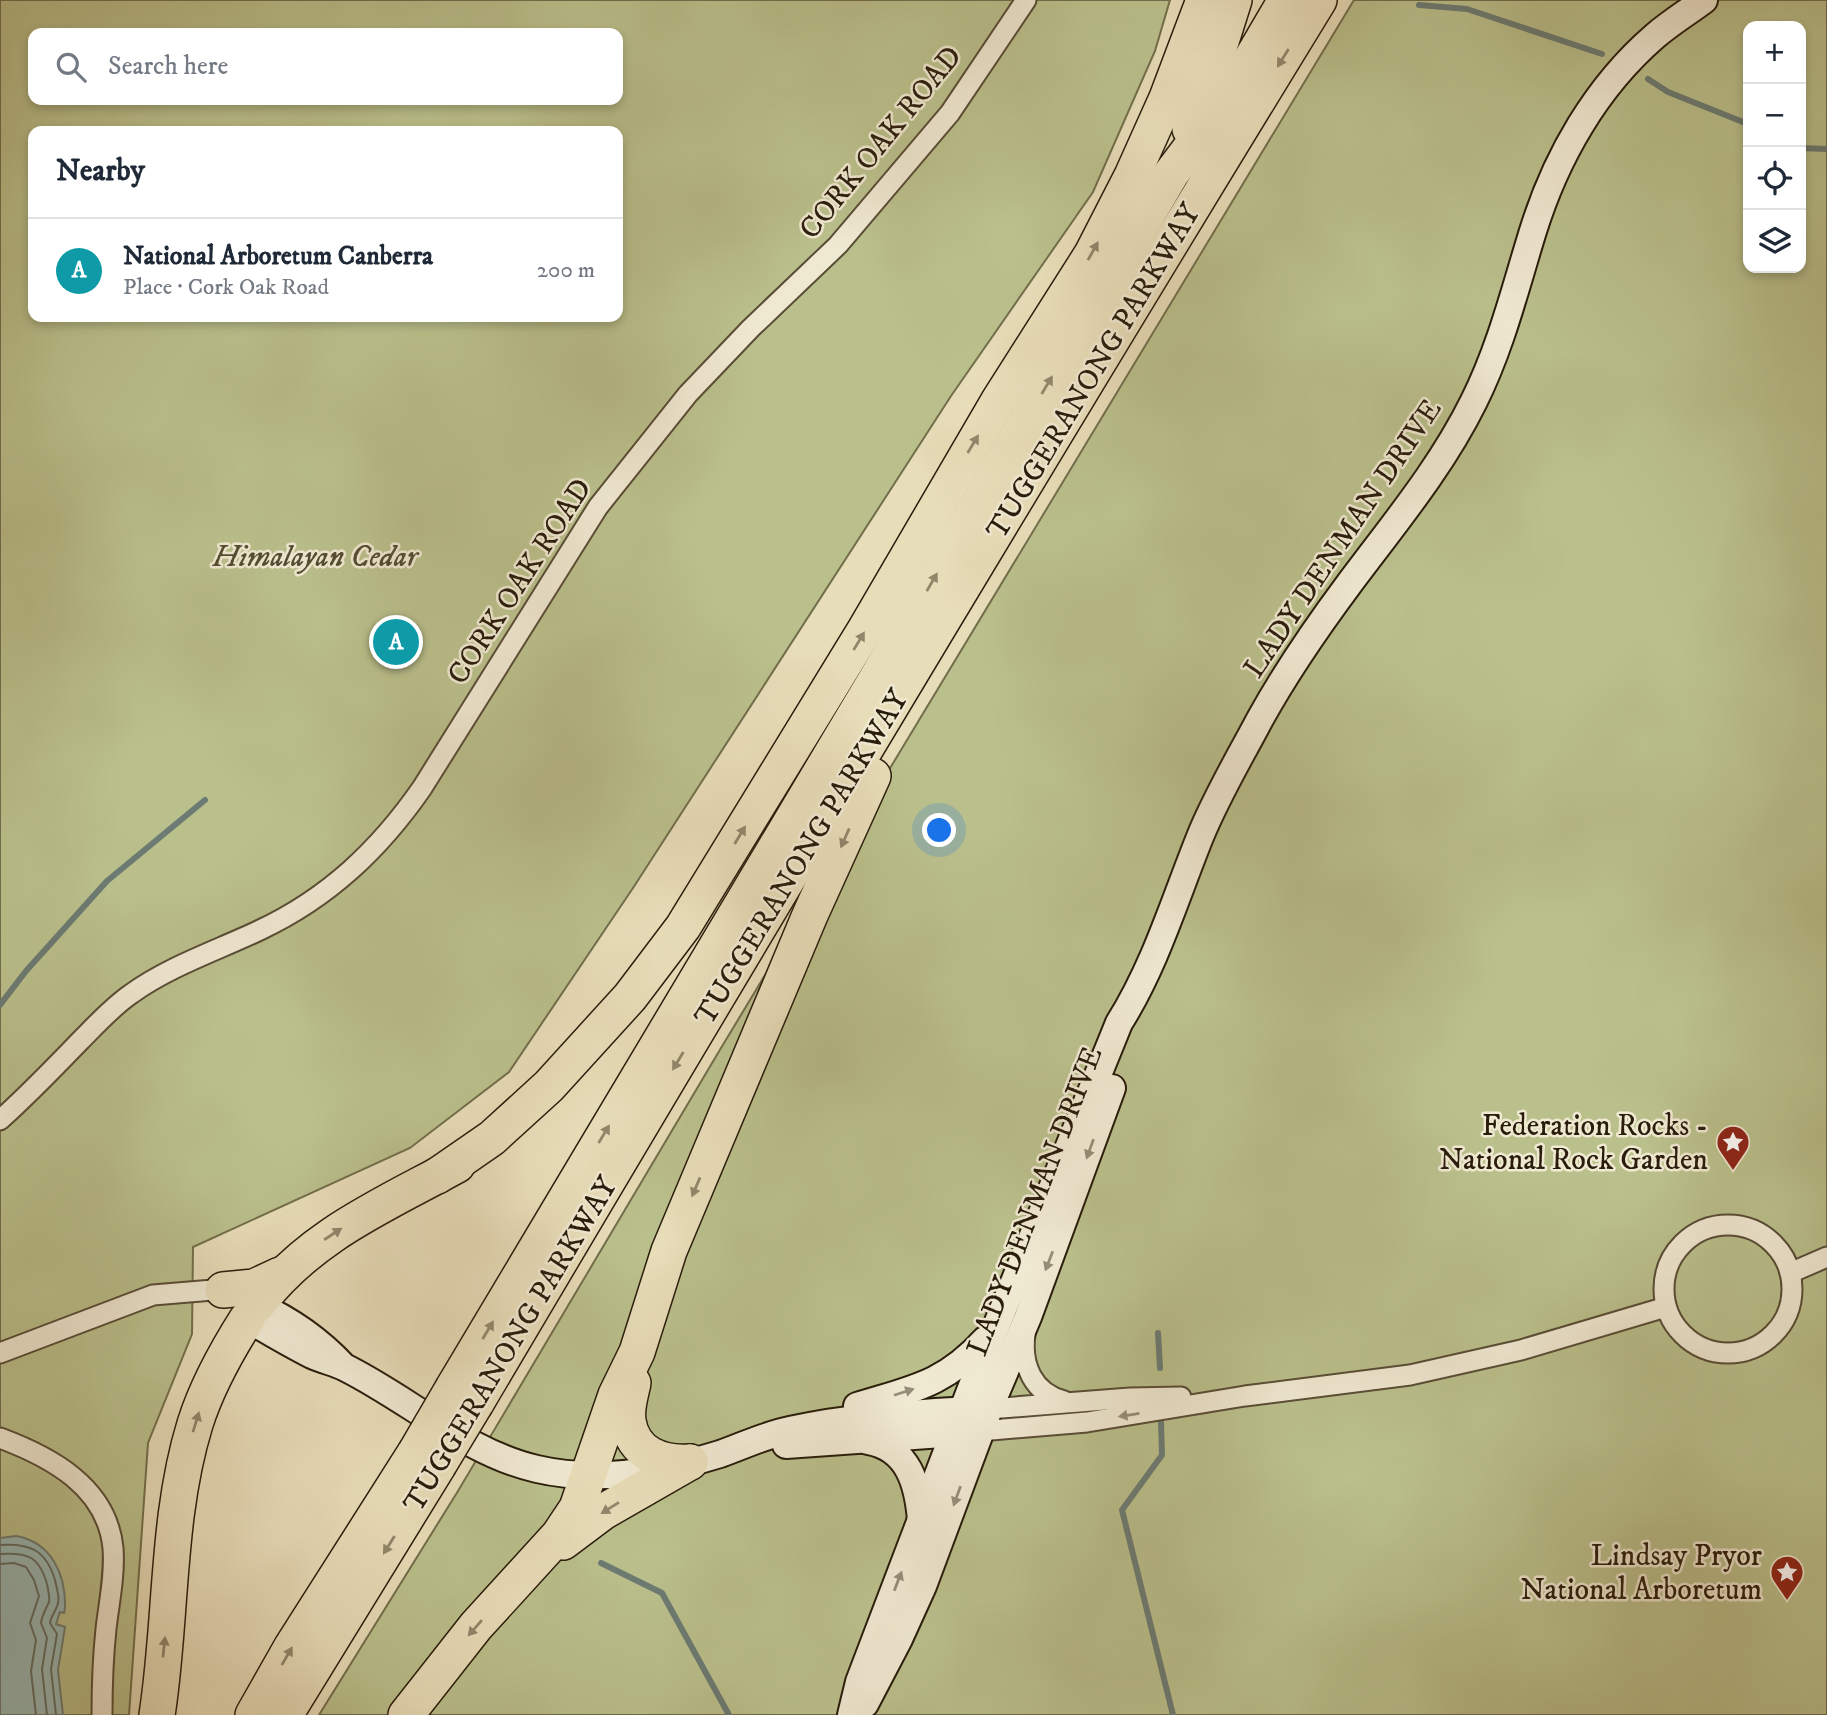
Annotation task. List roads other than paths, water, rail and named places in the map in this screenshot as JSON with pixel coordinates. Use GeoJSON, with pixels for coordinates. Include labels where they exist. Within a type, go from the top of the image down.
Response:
{"type":"FeatureCollection","features":[{"type":"Feature","properties":{"kind":"highway"},"geometry":{"type":"LineString","coordinates":[[437,1176],[492,1138],[550,1086],[630,997],[683,928],[866,630],[1005,391],[1091,254],[1132,176],[1167,98],[1204,0]]}},
{"type":"Feature","properties":{"kind":"highway"},"geometry":{"type":"LineString","coordinates":[[1171,174],[1212,70],[1234,0]]}},
{"type":"Feature","properties":{"kind":"highway"},"geometry":{"type":"LineString","coordinates":[[1171,174],[1229,97],[1286,0]]}},
{"type":"Feature","properties":{"kind":"highway","name":"TUGGERANONG PARKWAY"},"geometry":{"type":"LineString","coordinates":[[464,1396],[956,598],[1319,0]]}},
{"type":"Feature","properties":{"kind":"highway","name":"TUGGERANONG PARKWAY"},"geometry":{"type":"LineString","coordinates":[[285,1715],[427,1460],[874,683],[1171,174]]}},
{"type":"Feature","properties":{"kind":"highway"},"geometry":{"type":"LineString","coordinates":[[406,1715],[468,1636],[565,1528],[577,1508],[616,1395],[637,1352],[669,1251],[805,928],[956,598]]}},
{"type":"Feature","properties":{"kind":"highway"},"geometry":{"type":"LineString","coordinates":[[157,1715],[178,1506],[188,1453],[209,1388],[224,1357],[252,1312],[283,1273],[310,1250],[346,1226],[498,1142],[534,1117],[593,1066],[633,1023],[683,961],[874,683]]}},
{"type":"Feature","properties":{"kind":"highway"},"geometry":{"type":"LineString","coordinates":[[208,1292],[254,1287],[283,1273]]}},
{"type":"Feature","properties":{"kind":"highway"},"geometry":{"type":"LineString","coordinates":[[637,1352],[628,1412],[632,1434],[647,1452],[657,1459],[676,1463],[706,1458]]}},
{"type":"Feature","properties":{"kind":"highway"},"geometry":{"type":"LineString","coordinates":[[521,1578],[582,1526],[635,1492],[706,1458]]}},
{"type":"Feature","properties":{"kind":"highway","name":"TUGGERANONG PARKWAY"},"geometry":{"type":"LineString","coordinates":[[253,1715],[291,1648],[427,1460]]}},
{"type":"Feature","properties":{"kind":"street","name":"CORK OAK ROAD"},"geometry":{"type":"LineString","coordinates":[[0,1120],[128,996],[171,970],[263,929],[310,903],[348,874],[378,845],[422,788],[598,507],[688,394],[751,328],[838,245],[950,113],[1026,0]]}},
{"type":"Feature","properties":{"kind":"street","name":"LADY DENMAN DRIVE"},"geometry":{"type":"LineString","coordinates":[[859,1715],[923,1586],[996,1329],[1119,1023],[1140,991],[1202,833],[1260,719],[1326,616],[1436,468],[1474,402],[1503,334],[1545,196],[1570,142],[1593,106],[1631,60],[1656,35],[1704,0]]}},
{"type":"Feature","properties":{"kind":"street","name":"LADY DENMAN DRIVE"},"geometry":{"type":"LineString","coordinates":[[851,1715],[859,1682],[921,1522],[1028,1317],[1135,1026],[1140,991]]}},
{"type":"Feature","properties":{"kind":"street"},"geometry":{"type":"LineString","coordinates":[[1737,1225],[1758,1231],[1782,1253],[1790,1273],[1792,1296],[1779,1328],[1762,1343],[1740,1352],[1717,1352],[1695,1344],[1678,1329],[1666,1307],[1665,1277],[1672,1257],[1686,1240],[1715,1226],[1737,1225]]}},
{"type":"Feature","properties":{"kind":"street"},"geometry":{"type":"LineString","coordinates":[[1790,1273],[1827,1257]]}},
{"type":"Feature","properties":{"kind":"street"},"geometry":{"type":"LineString","coordinates":[[0,1353],[142,1298],[176,1292],[208,1292],[252,1312],[314,1356],[344,1367],[497,1455],[538,1469],[590,1475],[627,1473],[770,1446],[865,1440],[1074,1402],[1245,1396]]}},
{"type":"Feature","properties":{"kind":"street"},"geometry":{"type":"LineString","coordinates":[[208,1292],[252,1312]]}},
{"type":"Feature","properties":{"kind":"street"},"geometry":{"type":"LineString","coordinates":[[769,1434],[915,1412],[972,1421],[1087,1422],[1245,1396],[1368,1382],[1470,1363],[1570,1337],[1666,1307]]}},
{"type":"Feature","properties":{"kind":"street"},"geometry":{"type":"LineString","coordinates":[[1028,1317],[1024,1353],[1028,1372],[1040,1389],[1051,1397],[1074,1402]]}},
{"type":"Feature","properties":{"kind":"street"},"geometry":{"type":"LineString","coordinates":[[706,1458],[769,1434],[934,1381],[965,1362],[996,1329]]}},
{"type":"Feature","properties":{"kind":"street"},"geometry":{"type":"LineString","coordinates":[[0,1438],[42,1455],[69,1472],[88,1492],[110,1531],[113,1586],[106,1628],[102,1715]]}},
{"type":"Feature","properties":{"kind":"street"},"geometry":{"type":"LineString","coordinates":[[865,1440],[887,1447],[912,1474],[917,1486],[921,1522]]}},
{"type":"Feature","properties":{"kind":"water"},"geometry":{"type":"Polygon","coordinates":[[[16,1536],[28,1539],[47,1552],[63,1583],[65,1608],[64,1613],[60,1612],[56,1624],[65,1627],[58,1670],[63,1715],[0,1715],[0,1538],[16,1536]]]}},
{"type":"Feature","properties":{"kind":"waterway"},"geometry":{"type":"LineString","coordinates":[[1419,5],[1467,9],[1602,54]]}},
{"type":"Feature","properties":{"kind":"waterway"},"geometry":{"type":"LineString","coordinates":[[1648,79],[1668,92],[1743,122]]}},
{"type":"Feature","properties":{"kind":"waterway"},"geometry":{"type":"LineString","coordinates":[[1806,148],[1827,149]]}},
{"type":"Feature","properties":{"kind":"waterway"},"geometry":{"type":"LineString","coordinates":[[0,1005],[26,971],[107,881],[205,800]]}},
{"type":"Feature","properties":{"kind":"waterway"},"geometry":{"type":"LineString","coordinates":[[1158,1333],[1160,1368]]}},
{"type":"Feature","properties":{"kind":"waterway"},"geometry":{"type":"LineString","coordinates":[[1161,1422],[1162,1455],[1122,1510],[1173,1715]]}},
{"type":"Feature","properties":{"kind":"waterway"},"geometry":{"type":"LineString","coordinates":[[601,1563],[662,1593],[729,1715]]}},
{"type":"Feature","properties":{"kind":"place","name":"National Arboretum Canberra"},"geometry":{"type":"Point","coordinates":[396,642]}},
{"type":"Feature","properties":{"kind":"place","name":"Federation Rocks - National Rock Garden"},"geometry":{"type":"Point","coordinates":[1733,1172]}},
{"type":"Feature","properties":{"kind":"place","name":"Lindsay Pryor National Arboretum"},"geometry":{"type":"Point","coordinates":[1787,1602]}},
{"type":"Feature","properties":{"kind":"park label","name":"Himalayan Cedar"},"geometry":{"type":"Point","coordinates":[315,556]}}]}
